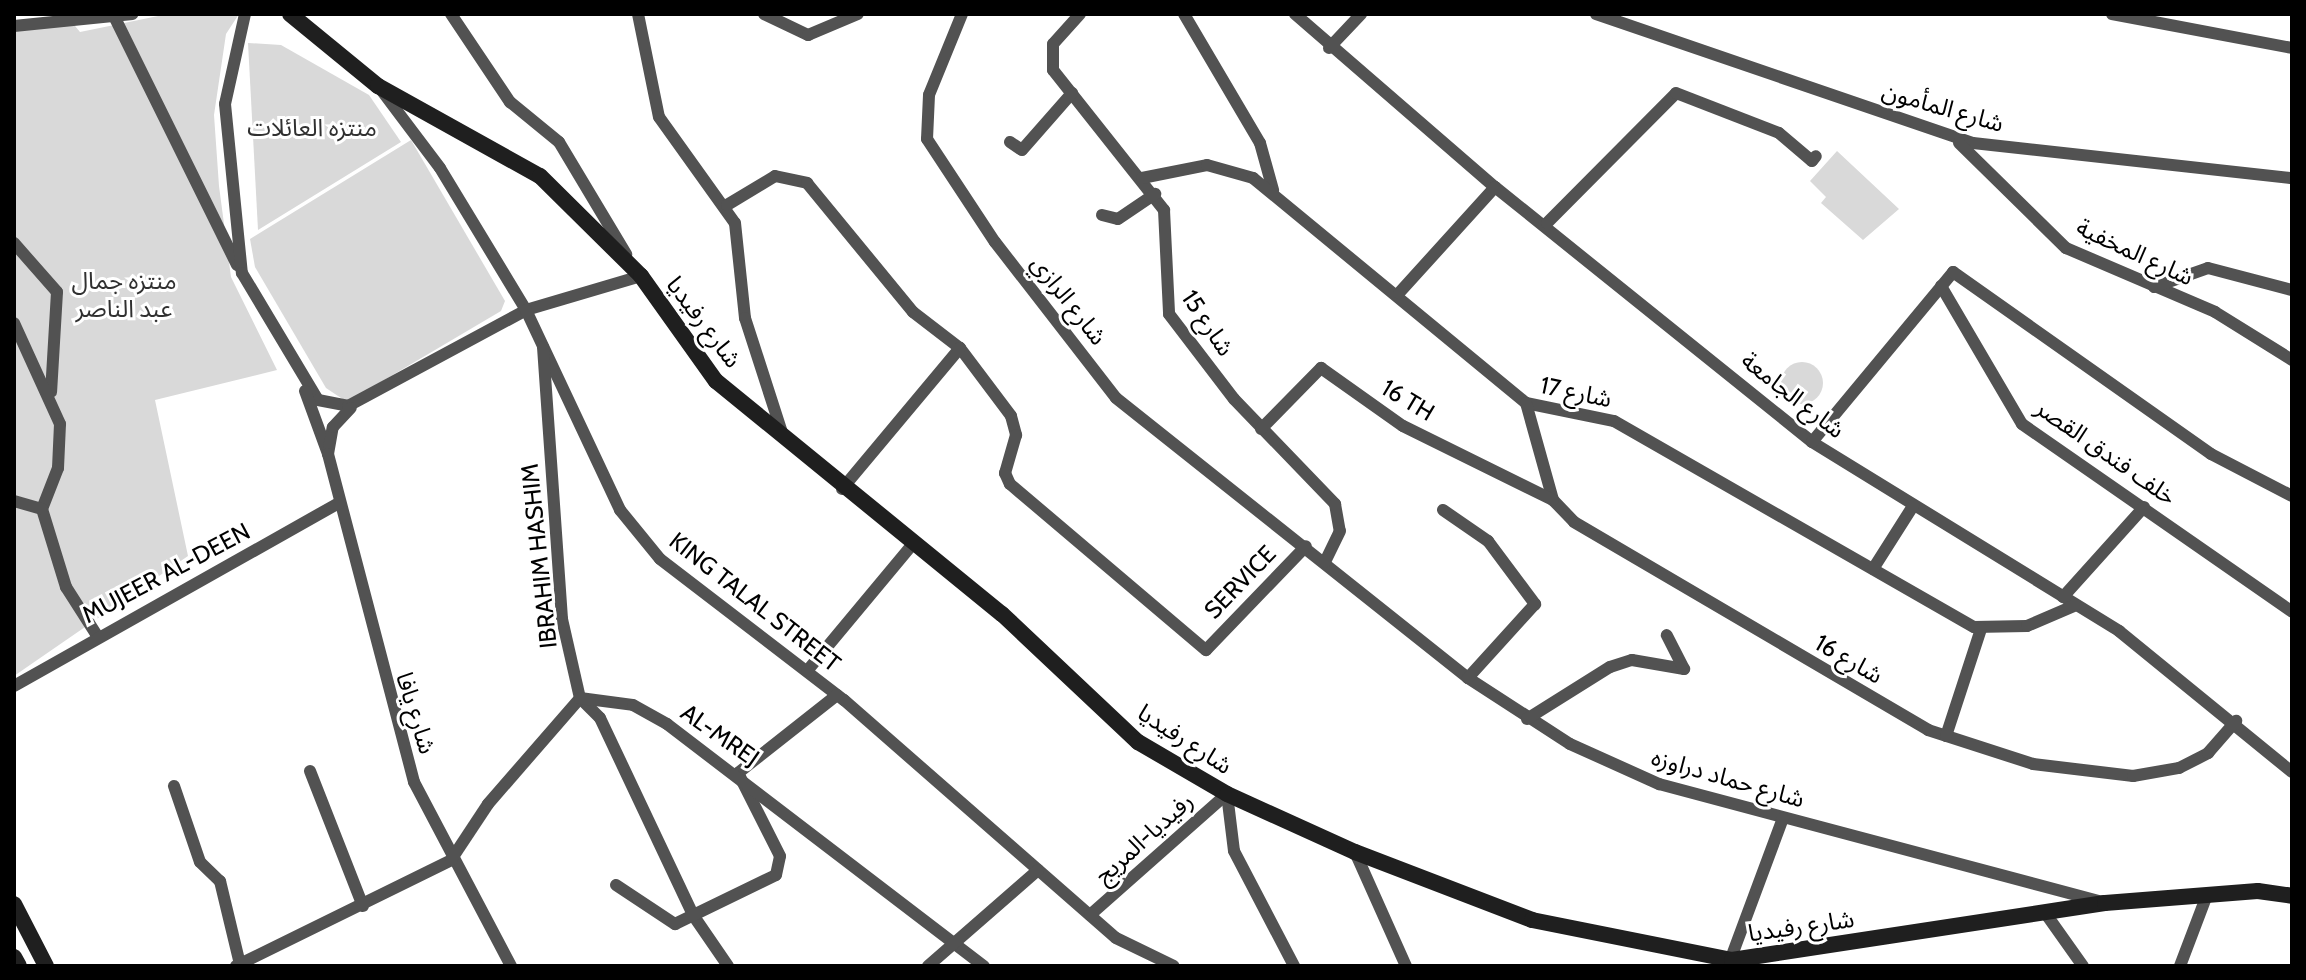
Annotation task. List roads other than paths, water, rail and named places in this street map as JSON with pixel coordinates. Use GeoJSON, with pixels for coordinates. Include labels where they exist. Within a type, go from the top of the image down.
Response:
{"type":"FeatureCollection","features":[{"type":"Feature","properties":{"kind":"main road","name":"شارع رفيديا"},"geometry":{"type":"LineString","coordinates":[[290,14],[378,86],[540,176],[641,276],[716,381],[785,443],[911,546],[1002,614],[1138,742],[1227,794],[1355,852],[1532,920],[1735,964],[2105,903],[2207,895],[2292,896]]}},
{"type":"Feature","properties":{"kind":"main road"},"geometry":{"type":"LineString","coordinates":[[14,904],[46,966]]}},
{"type":"Feature","properties":{"kind":"main road"},"geometry":{"type":"LineString","coordinates":[[14,957],[19,966]]}},
{"type":"Feature","properties":{"kind":"street"},"geometry":{"type":"LineString","coordinates":[[14,26],[38,17],[132,14]]}},
{"type":"Feature","properties":{"kind":"street"},"geometry":{"type":"LineString","coordinates":[[242,273],[225,104],[245,14]]}},
{"type":"Feature","properties":{"kind":"street"},"geometry":{"type":"LineString","coordinates":[[328,454],[333,427],[353,404],[526,310],[641,276],[559,142],[510,102],[451,14]]}},
{"type":"Feature","properties":{"kind":"street"},"geometry":{"type":"LineString","coordinates":[[638,14],[659,117],[727,205],[738,233],[745,318],[785,443]]}},
{"type":"Feature","properties":{"kind":"street"},"geometry":{"type":"LineString","coordinates":[[764,14],[808,35],[858,14]]}},
{"type":"Feature","properties":{"kind":"street","name":"شارع الرازي"},"geometry":{"type":"LineString","coordinates":[[962,14],[929,95],[927,139],[935,157],[1116,398],[1306,546]]}},
{"type":"Feature","properties":{"kind":"street","name":"شارع 15"},"geometry":{"type":"LineString","coordinates":[[1080,14],[1057,38],[1050,57],[1072,93],[1155,194],[1170,230],[1166,306],[1261,429],[1335,504],[1340,531],[1325,562]]}},
{"type":"Feature","properties":{"kind":"street"},"geometry":{"type":"LineString","coordinates":[[1184,14],[1260,143],[1273,190]]}},
{"type":"Feature","properties":{"kind":"street","name":"شارع الجامعة"},"geometry":{"type":"LineString","coordinates":[[1295,14],[1329,48],[1495,187],[1547,223],[1812,442],[2076,605],[2236,721],[2292,772]]}},
{"type":"Feature","properties":{"kind":"street"},"geometry":{"type":"LineString","coordinates":[[1329,48],[1361,14]]}},
{"type":"Feature","properties":{"kind":"street","name":"شارع المأمون"},"geometry":{"type":"LineString","coordinates":[[1596,14],[1938,132],[1996,147],[2292,178]]}},
{"type":"Feature","properties":{"kind":"street"},"geometry":{"type":"LineString","coordinates":[[2112,14],[2292,48]]}},
{"type":"Feature","properties":{"kind":"street"},"geometry":{"type":"LineString","coordinates":[[113,17],[242,273],[295,366],[318,400],[353,404]]}},
{"type":"Feature","properties":{"kind":"street","name":"KING TALAL STREET"},"geometry":{"type":"LineString","coordinates":[[378,86],[440,168],[526,310],[620,510],[650,547],[837,695],[1116,938],[1174,966]]}},
{"type":"Feature","properties":{"kind":"street"},"geometry":{"type":"LineString","coordinates":[[1010,142],[1022,150],[1072,93]]}},
{"type":"Feature","properties":{"kind":"street"},"geometry":{"type":"LineString","coordinates":[[1547,223],[1676,93],[1779,133],[1812,161],[1816,156]]}},
{"type":"Feature","properties":{"kind":"street","name":"شارع المخفية"},"geometry":{"type":"LineString","coordinates":[[1938,132],[1967,147],[2066,248],[2215,312],[2292,360]]}},
{"type":"Feature","properties":{"kind":"street","name":"شارع 17"},"geometry":{"type":"LineString","coordinates":[[1142,178],[1207,165],[1237,169],[1273,190],[1526,403],[1614,421],[1981,629]]}},
{"type":"Feature","properties":{"kind":"street"},"geometry":{"type":"LineString","coordinates":[[727,205],[775,176],[801,178],[913,312],[960,348],[842,489]]}},
{"type":"Feature","properties":{"kind":"street"},"geometry":{"type":"LineString","coordinates":[[1399,293],[1495,187]]}},
{"type":"Feature","properties":{"kind":"street"},"geometry":{"type":"LineString","coordinates":[[1102,215],[1118,219],[1155,194]]}},
{"type":"Feature","properties":{"kind":"street"},"geometry":{"type":"LineString","coordinates":[[14,243],[57,292],[51,399]]}},
{"type":"Feature","properties":{"kind":"street"},"geometry":{"type":"LineString","coordinates":[[2154,287],[2208,268],[2292,290]]}},
{"type":"Feature","properties":{"kind":"street"},"geometry":{"type":"LineString","coordinates":[[1812,442],[1953,272],[2198,445],[2292,496]]}},
{"type":"Feature","properties":{"kind":"street","name":"خلف فندق القصر"},"geometry":{"type":"LineString","coordinates":[[1941,286],[2022,424],[2292,612]]}},
{"type":"Feature","properties":{"kind":"street"},"geometry":{"type":"LineString","coordinates":[[14,323],[60,424],[58,468],[42,509],[66,587],[96,634]]}},
{"type":"Feature","properties":{"kind":"street","name":"IBRAHIM HASHIM"},"geometry":{"type":"LineString","coordinates":[[542,340],[562,619],[580,698],[600,718],[693,915],[728,966]]}},
{"type":"Feature","properties":{"kind":"street","name":"SERVICE"},"geometry":{"type":"LineString","coordinates":[[960,348],[1014,423],[1005,467],[1010,484],[1206,650],[1306,546]]}},
{"type":"Feature","properties":{"kind":"street","name":"شارع يافا"},"geometry":{"type":"LineString","coordinates":[[295,366],[328,454],[414,782],[451,860],[511,966]]}},
{"type":"Feature","properties":{"kind":"street","name":"16 TH"},"geometry":{"type":"LineString","coordinates":[[1261,429],[1321,368],[1403,426],[1553,500]]}},
{"type":"Feature","properties":{"kind":"street"},"geometry":{"type":"LineString","coordinates":[[1526,403],[1553,500]]}},
{"type":"Feature","properties":{"kind":"street","name":"شارع 16"},"geometry":{"type":"LineString","coordinates":[[1553,500],[1612,549],[1946,736],[2033,764],[2133,776],[2179,768],[2208,753],[2236,721]]}},
{"type":"Feature","properties":{"kind":"street"},"geometry":{"type":"LineString","coordinates":[[14,501],[42,509]]}},
{"type":"Feature","properties":{"kind":"street","name":"MUJEER AL-DEEN"},"geometry":{"type":"LineString","coordinates":[[14,686],[96,634],[340,502]]}},
{"type":"Feature","properties":{"kind":"street"},"geometry":{"type":"LineString","coordinates":[[1873,569],[1913,506]]}},
{"type":"Feature","properties":{"kind":"street"},"geometry":{"type":"LineString","coordinates":[[2063,597],[2144,507]]}},
{"type":"Feature","properties":{"kind":"street"},"geometry":{"type":"LineString","coordinates":[[1443,510],[1488,541],[1535,604],[1468,678]]}},
{"type":"Feature","properties":{"kind":"street"},"geometry":{"type":"LineString","coordinates":[[807,671],[911,546]]}},
{"type":"Feature","properties":{"kind":"street","name":"شارع حماد دراوزه"},"geometry":{"type":"LineString","coordinates":[[1306,546],[1468,678],[1527,719],[1643,778],[2105,903]]}},
{"type":"Feature","properties":{"kind":"street"},"geometry":{"type":"LineString","coordinates":[[1946,736],[1981,629],[2027,626],[2076,605]]}},
{"type":"Feature","properties":{"kind":"street"},"geometry":{"type":"LineString","coordinates":[[1527,719],[1610,667],[1632,660],[1684,669],[1667,635]]}},
{"type":"Feature","properties":{"kind":"street"},"geometry":{"type":"LineString","coordinates":[[616,885],[675,924],[781,867],[738,773],[837,695]]}},
{"type":"Feature","properties":{"kind":"street"},"geometry":{"type":"LineString","coordinates":[[174,786],[200,862],[220,881],[238,965],[451,860],[488,804],[580,698]]}},
{"type":"Feature","properties":{"kind":"street","name":"AL-MREJ"},"geometry":{"type":"LineString","coordinates":[[580,698],[633,705],[738,773],[984,966]]}},
{"type":"Feature","properties":{"kind":"street"},"geometry":{"type":"LineString","coordinates":[[310,771],[363,906]]}},
{"type":"Feature","properties":{"kind":"street"},"geometry":{"type":"LineString","coordinates":[[1227,794],[1234,851],[1294,966]]}},
{"type":"Feature","properties":{"kind":"street","name":"رفيديا-المريج"},"geometry":{"type":"LineString","coordinates":[[1090,915],[1227,794]]}},
{"type":"Feature","properties":{"kind":"street"},"geometry":{"type":"LineString","coordinates":[[1735,964],[1783,818]]}},
{"type":"Feature","properties":{"kind":"street"},"geometry":{"type":"LineString","coordinates":[[1355,852],[1406,966]]}},
{"type":"Feature","properties":{"kind":"street"},"geometry":{"type":"LineString","coordinates":[[928,966],[957,944],[1038,870]]}},
{"type":"Feature","properties":{"kind":"street"},"geometry":{"type":"LineString","coordinates":[[2180,966],[2207,895]]}},
{"type":"Feature","properties":{"kind":"street"},"geometry":{"type":"LineString","coordinates":[[2046,914],[2083,966]]}},
{"type":"Feature","properties":{"kind":"park label","name":"منتزه العائلات"},"geometry":{"type":"Point","coordinates":[312,128]}},
{"type":"Feature","properties":{"kind":"park label","name":"منتزه جمال عبد الناصر"},"geometry":{"type":"Point","coordinates":[124,295]}}]}
